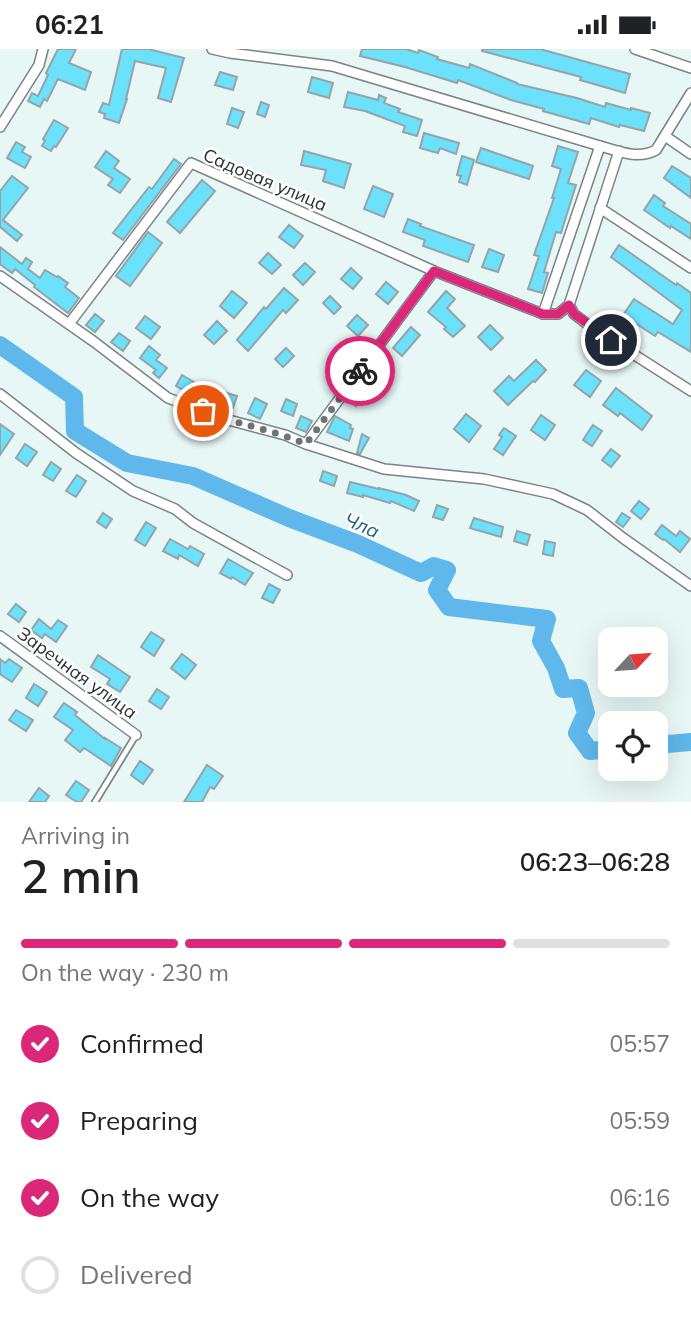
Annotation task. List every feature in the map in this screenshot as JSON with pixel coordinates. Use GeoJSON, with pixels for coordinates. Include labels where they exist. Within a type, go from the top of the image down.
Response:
{"type":"FeatureCollection","features":[{"type":"Feature","properties":{"kind":"street"},"geometry":{"type":"LineString","coordinates":[[0,127],[39,65],[43,49]]}},
{"type":"Feature","properties":{"kind":"street"},"geometry":{"type":"LineString","coordinates":[[212,49],[332,66],[638,155],[647,155],[656,149],[691,93]]}},
{"type":"Feature","properties":{"kind":"street"},"geometry":{"type":"LineString","coordinates":[[635,49],[691,68]]}},
{"type":"Feature","properties":{"kind":"street"},"geometry":{"type":"LineString","coordinates":[[662,139],[691,154]]}},
{"type":"Feature","properties":{"kind":"street"},"geometry":{"type":"LineString","coordinates":[[600,146],[543,314],[558,314],[569,305],[619,151]]}},
{"type":"Feature","properties":{"kind":"street","name":"Садовая улица"},"geometry":{"type":"LineString","coordinates":[[69,324],[191,163],[434,271],[543,314]]}},
{"type":"Feature","properties":{"kind":"street"},"geometry":{"type":"LineString","coordinates":[[600,208],[691,268]]}},
{"type":"Feature","properties":{"kind":"street"},"geometry":{"type":"LineString","coordinates":[[306,444],[434,271]]}},
{"type":"Feature","properties":{"kind":"street"},"geometry":{"type":"LineString","coordinates":[[0,276],[168,398],[221,418],[285,435],[384,469],[484,479],[553,494],[587,510],[691,586]]}},
{"type":"Feature","properties":{"kind":"street"},"geometry":{"type":"LineString","coordinates":[[569,305],[574,314],[591,327],[691,391]]}},
{"type":"Feature","properties":{"kind":"street"},"geometry":{"type":"LineString","coordinates":[[0,394],[76,453],[133,491],[175,509],[193,523],[287,575]]}},
{"type":"Feature","properties":{"kind":"street","name":"Заречная улица"},"geometry":{"type":"LineString","coordinates":[[0,636],[136,735]]}},
{"type":"Feature","properties":{"kind":"lane"},"geometry":{"type":"LineString","coordinates":[[95,802],[136,735]]}},
{"type":"Feature","properties":{"kind":"building"},"geometry":{"type":"Polygon","coordinates":[[[58,49],[76,49],[69,63],[91,72],[85,90],[58,79],[47,101],[44,99],[40,107],[28,101],[32,93],[38,96],[58,49]]]}},
{"type":"Feature","properties":{"kind":"building"},"geometry":{"type":"Polygon","coordinates":[[[122,49],[148,49],[184,58],[171,102],[158,98],[166,68],[135,61],[119,123],[104,118],[105,114],[99,112],[103,103],[109,105],[122,49]]]}},
{"type":"Feature","properties":{"kind":"building"},"geometry":{"type":"Polygon","coordinates":[[[362,49],[406,49],[418,53],[419,50],[438,57],[437,59],[469,68],[470,64],[517,84],[605,107],[606,103],[650,113],[644,131],[591,118],[589,124],[543,111],[544,109],[458,80],[457,83],[360,56],[362,49]]]}},
{"type":"Feature","properties":{"kind":"building"},"geometry":{"type":"Polygon","coordinates":[[[482,49],[540,49],[630,74],[625,93],[580,80],[581,77],[482,49]]]}},
{"type":"Feature","properties":{"kind":"building"},"geometry":{"type":"Polygon","coordinates":[[[220,72],[237,77],[233,90],[215,85],[220,72]]]}},
{"type":"Feature","properties":{"kind":"building"},"geometry":{"type":"Polygon","coordinates":[[[312,77],[333,83],[329,98],[308,92],[312,77]]]}},
{"type":"Feature","properties":{"kind":"building"},"geometry":{"type":"Polygon","coordinates":[[[348,92],[378,100],[379,95],[386,98],[384,103],[400,109],[398,112],[422,120],[417,136],[403,132],[405,126],[365,111],[344,107],[348,92]]]}},
{"type":"Feature","properties":{"kind":"building"},"geometry":{"type":"Polygon","coordinates":[[[261,102],[269,105],[265,117],[257,114],[261,102]]]}},
{"type":"Feature","properties":{"kind":"building"},"geometry":{"type":"Polygon","coordinates":[[[232,108],[244,112],[238,128],[227,124],[232,108]]]}},
{"type":"Feature","properties":{"kind":"building"},"geometry":{"type":"Polygon","coordinates":[[[54,120],[68,128],[51,151],[42,146],[54,120]]]}},
{"type":"Feature","properties":{"kind":"building"},"geometry":{"type":"Polygon","coordinates":[[[424,133],[459,143],[456,154],[440,148],[438,153],[420,148],[424,133]]]}},
{"type":"Feature","properties":{"kind":"building"},"geometry":{"type":"Polygon","coordinates":[[[16,142],[25,147],[22,152],[31,157],[25,168],[7,158],[16,142]]]}},
{"type":"Feature","properties":{"kind":"building"},"geometry":{"type":"Polygon","coordinates":[[[558,146],[578,152],[568,183],[576,185],[561,233],[556,232],[544,272],[548,273],[542,293],[528,289],[539,256],[534,255],[561,169],[552,166],[558,146]]]}},
{"type":"Feature","properties":{"kind":"building"},"geometry":{"type":"Polygon","coordinates":[[[481,148],[533,166],[529,179],[476,162],[481,148]]]}},
{"type":"Feature","properties":{"kind":"building"},"geometry":{"type":"Polygon","coordinates":[[[106,151],[119,161],[114,168],[130,179],[120,193],[108,185],[113,179],[95,167],[106,151]]]}},
{"type":"Feature","properties":{"kind":"building"},"geometry":{"type":"Polygon","coordinates":[[[304,151],[351,164],[344,188],[323,181],[326,170],[301,165],[304,151]]]}},
{"type":"Feature","properties":{"kind":"building"},"geometry":{"type":"Polygon","coordinates":[[[462,156],[474,160],[467,185],[459,182],[461,176],[457,175],[462,156]]]}},
{"type":"Feature","properties":{"kind":"building"},"geometry":{"type":"Polygon","coordinates":[[[174,159],[181,164],[123,240],[113,233],[149,187],[152,189],[174,159]]]}},
{"type":"Feature","properties":{"kind":"building"},"geometry":{"type":"Polygon","coordinates":[[[672,166],[691,178],[691,198],[664,178],[672,166]]]}},
{"type":"Feature","properties":{"kind":"building"},"geometry":{"type":"Polygon","coordinates":[[[12,176],[28,188],[3,220],[22,235],[17,241],[0,227],[0,191],[12,176]]]}},
{"type":"Feature","properties":{"kind":"building"},"geometry":{"type":"Polygon","coordinates":[[[202,180],[215,191],[180,233],[167,222],[202,180]]]}},
{"type":"Feature","properties":{"kind":"building"},"geometry":{"type":"Polygon","coordinates":[[[373,186],[393,194],[384,217],[364,209],[373,186]]]}},
{"type":"Feature","properties":{"kind":"building"},"geometry":{"type":"Polygon","coordinates":[[[654,195],[665,203],[663,206],[691,224],[691,239],[644,210],[654,195]]]}},
{"type":"Feature","properties":{"kind":"building"},"geometry":{"type":"Polygon","coordinates":[[[408,219],[421,224],[420,226],[474,245],[468,262],[423,246],[425,240],[403,232],[408,219]]]}},
{"type":"Feature","properties":{"kind":"building"},"geometry":{"type":"Polygon","coordinates":[[[289,225],[303,236],[294,248],[279,237],[289,225]]]}},
{"type":"Feature","properties":{"kind":"building"},"geometry":{"type":"Polygon","coordinates":[[[148,232],[162,243],[130,286],[116,276],[148,232]]]}},
{"type":"Feature","properties":{"kind":"building"},"geometry":{"type":"Polygon","coordinates":[[[619,245],[691,293],[691,352],[658,332],[655,336],[623,315],[634,299],[673,324],[682,310],[611,257],[619,245]]]}},
{"type":"Feature","properties":{"kind":"building"},"geometry":{"type":"Polygon","coordinates":[[[0,247],[22,264],[26,258],[32,262],[28,269],[40,278],[45,270],[68,283],[65,287],[79,298],[68,313],[15,269],[12,273],[0,264],[0,247]]]}},
{"type":"Feature","properties":{"kind":"building"},"geometry":{"type":"Polygon","coordinates":[[[489,249],[504,255],[498,272],[482,267],[489,249]]]}},
{"type":"Feature","properties":{"kind":"building"},"geometry":{"type":"Polygon","coordinates":[[[268,253],[281,265],[272,274],[259,263],[268,253]]]}},
{"type":"Feature","properties":{"kind":"building"},"geometry":{"type":"Polygon","coordinates":[[[305,263],[315,272],[303,285],[293,275],[305,263]]]}},
{"type":"Feature","properties":{"kind":"building"},"geometry":{"type":"Polygon","coordinates":[[[351,268],[362,278],[353,289],[341,279],[351,268]]]}},
{"type":"Feature","properties":{"kind":"building"},"geometry":{"type":"Polygon","coordinates":[[[386,282],[398,292],[388,304],[376,294],[386,282]]]}},
{"type":"Feature","properties":{"kind":"building"},"geometry":{"type":"Polygon","coordinates":[[[284,288],[298,300],[286,313],[283,310],[248,351],[237,340],[284,288]]]}},
{"type":"Feature","properties":{"kind":"building"},"geometry":{"type":"Polygon","coordinates":[[[232,291],[247,303],[234,318],[220,306],[232,291]]]}},
{"type":"Feature","properties":{"kind":"building"},"geometry":{"type":"Polygon","coordinates":[[[446,291],[455,299],[447,308],[465,326],[453,337],[444,329],[446,327],[428,312],[446,291]]]}},
{"type":"Feature","properties":{"kind":"building"},"geometry":{"type":"Polygon","coordinates":[[[330,296],[341,307],[334,314],[323,303],[330,296]]]}},
{"type":"Feature","properties":{"kind":"building"},"geometry":{"type":"Polygon","coordinates":[[[95,314],[104,321],[95,332],[86,325],[95,314]]]}},
{"type":"Feature","properties":{"kind":"building"},"geometry":{"type":"Polygon","coordinates":[[[357,315],[368,325],[358,336],[347,326],[357,315]]]}},
{"type":"Feature","properties":{"kind":"building"},"geometry":{"type":"Polygon","coordinates":[[[145,316],[160,327],[151,339],[136,328],[145,316]]]}},
{"type":"Feature","properties":{"kind":"building"},"geometry":{"type":"Polygon","coordinates":[[[217,321],[227,331],[214,344],[204,335],[217,321]]]}},
{"type":"Feature","properties":{"kind":"building"},"geometry":{"type":"Polygon","coordinates":[[[490,325],[503,338],[491,350],[478,337],[490,325]]]}},
{"type":"Feature","properties":{"kind":"building"},"geometry":{"type":"Polygon","coordinates":[[[411,327],[420,335],[402,356],[393,348],[411,327]]]}},
{"type":"Feature","properties":{"kind":"building"},"geometry":{"type":"Polygon","coordinates":[[[119,333],[130,341],[123,351],[111,342],[119,333]]]}},
{"type":"Feature","properties":{"kind":"building"},"geometry":{"type":"Polygon","coordinates":[[[149,346],[160,355],[156,360],[167,368],[159,378],[153,373],[156,370],[140,358],[149,346]]]}},
{"type":"Feature","properties":{"kind":"building"},"geometry":{"type":"Polygon","coordinates":[[[286,348],[294,356],[283,367],[275,359],[286,348]]]}},
{"type":"Feature","properties":{"kind":"building"},"geometry":{"type":"Polygon","coordinates":[[[382,359],[391,367],[356,406],[348,399],[382,359]]]}},
{"type":"Feature","properties":{"kind":"building"},"geometry":{"type":"Polygon","coordinates":[[[536,360],[546,370],[508,405],[494,391],[509,376],[514,381],[536,360]]]}},
{"type":"Feature","properties":{"kind":"building"},"geometry":{"type":"Polygon","coordinates":[[[586,370],[601,381],[590,397],[574,385],[586,370]]]}},
{"type":"Feature","properties":{"kind":"building"},"geometry":{"type":"Polygon","coordinates":[[[182,375],[194,382],[188,393],[176,386],[182,375]]]}},
{"type":"Feature","properties":{"kind":"building"},"geometry":{"type":"Polygon","coordinates":[[[206,387],[237,396],[233,408],[203,396],[206,387]]]}},
{"type":"Feature","properties":{"kind":"building"},"geometry":{"type":"Polygon","coordinates":[[[616,388],[652,416],[642,430],[620,413],[618,416],[603,405],[616,388]]]}},
{"type":"Feature","properties":{"kind":"building"},"geometry":{"type":"Polygon","coordinates":[[[255,398],[267,404],[260,419],[248,413],[255,398]]]}},
{"type":"Feature","properties":{"kind":"building"},"geometry":{"type":"Polygon","coordinates":[[[286,399],[297,404],[293,416],[281,411],[286,399]]]}},
{"type":"Feature","properties":{"kind":"building"},"geometry":{"type":"Polygon","coordinates":[[[466,414],[481,426],[469,442],[454,429],[466,414]]]}},
{"type":"Feature","properties":{"kind":"building"},"geometry":{"type":"Polygon","coordinates":[[[541,415],[555,425],[545,440],[531,430],[541,415]]]}},
{"type":"Feature","properties":{"kind":"building"},"geometry":{"type":"Polygon","coordinates":[[[301,416],[312,421],[306,432],[296,428],[301,416]]]}},
{"type":"Feature","properties":{"kind":"building"},"geometry":{"type":"Polygon","coordinates":[[[335,416],[351,425],[350,428],[353,429],[349,441],[327,432],[335,416]]]}},
{"type":"Feature","properties":{"kind":"building"},"geometry":{"type":"Polygon","coordinates":[[[0,424],[14,434],[0,455],[0,424]]]}},
{"type":"Feature","properties":{"kind":"building"},"geometry":{"type":"Polygon","coordinates":[[[593,425],[602,431],[592,446],[583,440],[593,425]]]}},
{"type":"Feature","properties":{"kind":"building"},"geometry":{"type":"Polygon","coordinates":[[[504,428],[516,436],[503,455],[494,449],[504,428]]]}},
{"type":"Feature","properties":{"kind":"building"},"geometry":{"type":"Polygon","coordinates":[[[362,434],[369,438],[360,454],[357,453],[362,434]]]}},
{"type":"Feature","properties":{"kind":"building"},"geometry":{"type":"Polygon","coordinates":[[[25,444],[37,452],[27,466],[16,458],[25,444]]]}},
{"type":"Feature","properties":{"kind":"building"},"geometry":{"type":"Polygon","coordinates":[[[611,449],[620,456],[611,467],[602,460],[611,449]]]}},
{"type":"Feature","properties":{"kind":"building"},"geometry":{"type":"Polygon","coordinates":[[[51,462],[61,469],[53,481],[43,475],[51,462]]]}},
{"type":"Feature","properties":{"kind":"building"},"geometry":{"type":"Polygon","coordinates":[[[323,471],[337,476],[334,486],[320,481],[323,471]]]}},
{"type":"Feature","properties":{"kind":"building"},"geometry":{"type":"Polygon","coordinates":[[[77,475],[86,481],[76,497],[66,491],[77,475]]]}},
{"type":"Feature","properties":{"kind":"building"},"geometry":{"type":"Polygon","coordinates":[[[350,482],[406,495],[419,501],[414,511],[391,501],[390,503],[347,493],[350,482]]]}},
{"type":"Feature","properties":{"kind":"building"},"geometry":{"type":"Polygon","coordinates":[[[639,501],[649,509],[641,519],[631,511],[639,501]]]}},
{"type":"Feature","properties":{"kind":"building"},"geometry":{"type":"Polygon","coordinates":[[[437,505],[448,509],[443,520],[433,517],[437,505]]]}},
{"type":"Feature","properties":{"kind":"building"},"geometry":{"type":"Polygon","coordinates":[[[103,513],[112,519],[106,528],[97,522],[103,513]]]}},
{"type":"Feature","properties":{"kind":"building"},"geometry":{"type":"Polygon","coordinates":[[[622,513],[630,518],[623,527],[616,522],[622,513]]]}},
{"type":"Feature","properties":{"kind":"building"},"geometry":{"type":"Polygon","coordinates":[[[474,518],[503,527],[501,537],[470,528],[474,518]]]}},
{"type":"Feature","properties":{"kind":"building"},"geometry":{"type":"Polygon","coordinates":[[[146,522],[156,528],[145,546],[135,540],[146,522]]]}},
{"type":"Feature","properties":{"kind":"building"},"geometry":{"type":"Polygon","coordinates":[[[662,525],[676,536],[680,531],[690,539],[680,552],[655,534],[662,525]]]}},
{"type":"Feature","properties":{"kind":"building"},"geometry":{"type":"Polygon","coordinates":[[[517,531],[530,535],[527,545],[514,541],[517,531]]]}},
{"type":"Feature","properties":{"kind":"building"},"geometry":{"type":"Polygon","coordinates":[[[170,539],[204,554],[198,566],[179,555],[178,559],[163,551],[170,539]]]}},
{"type":"Feature","properties":{"kind":"building"},"geometry":{"type":"Polygon","coordinates":[[[545,541],[555,543],[553,556],[543,554],[545,541]]]}},
{"type":"Feature","properties":{"kind":"building"},"geometry":{"type":"Polygon","coordinates":[[[228,559],[253,573],[245,585],[220,573],[228,559]]]}},
{"type":"Feature","properties":{"kind":"building"},"geometry":{"type":"Polygon","coordinates":[[[269,584],[280,590],[273,603],[262,598],[269,584]]]}},
{"type":"Feature","properties":{"kind":"building"},"geometry":{"type":"Polygon","coordinates":[[[16,604],[26,612],[19,622],[8,614],[16,604]]]}},
{"type":"Feature","properties":{"kind":"building"},"geometry":{"type":"Polygon","coordinates":[[[39,619],[51,629],[58,620],[67,626],[56,642],[45,634],[42,638],[31,630],[39,619]]]}},
{"type":"Feature","properties":{"kind":"building"},"geometry":{"type":"Polygon","coordinates":[[[151,632],[164,640],[154,656],[141,647],[151,632]]]}},
{"type":"Feature","properties":{"kind":"building"},"geometry":{"type":"Polygon","coordinates":[[[182,654],[196,665],[185,679],[171,668],[182,654]]]}},
{"type":"Feature","properties":{"kind":"building"},"geometry":{"type":"Polygon","coordinates":[[[98,655],[130,677],[120,692],[107,684],[110,679],[91,667],[98,655]]]}},
{"type":"Feature","properties":{"kind":"building"},"geometry":{"type":"Polygon","coordinates":[[[0,659],[5,663],[9,659],[22,668],[12,682],[0,674],[0,659]]]}},
{"type":"Feature","properties":{"kind":"building"},"geometry":{"type":"Polygon","coordinates":[[[34,684],[47,692],[38,706],[26,698],[34,684]]]}},
{"type":"Feature","properties":{"kind":"building"},"geometry":{"type":"Polygon","coordinates":[[[157,689],[169,697],[161,709],[149,701],[157,689]]]}},
{"type":"Feature","properties":{"kind":"building"},"geometry":{"type":"Polygon","coordinates":[[[64,703],[105,739],[121,748],[111,766],[84,748],[80,752],[65,740],[73,730],[54,717],[64,703]]]}},
{"type":"Feature","properties":{"kind":"building"},"geometry":{"type":"Polygon","coordinates":[[[16,710],[33,720],[26,731],[9,720],[16,710]]]}},
{"type":"Feature","properties":{"kind":"building"},"geometry":{"type":"Polygon","coordinates":[[[140,761],[153,770],[143,784],[131,775],[140,761]]]}},
{"type":"Feature","properties":{"kind":"building"},"geometry":{"type":"Polygon","coordinates":[[[207,765],[223,776],[214,789],[210,787],[202,802],[184,802],[207,765]]]}},
{"type":"Feature","properties":{"kind":"building"},"geometry":{"type":"Polygon","coordinates":[[[76,781],[89,790],[81,802],[66,795],[76,781]]]}},
{"type":"Feature","properties":{"kind":"building"},"geometry":{"type":"Polygon","coordinates":[[[39,788],[49,796],[45,802],[29,802],[39,788]]]}},
{"type":"Feature","properties":{"kind":"waterway","name":"Чла"},"geometry":{"type":"LineString","coordinates":[[0,345],[74,397],[75,431],[127,463],[193,476],[421,573],[434,566],[447,570],[437,590],[449,607],[547,619],[541,641],[556,668],[563,689],[579,688],[586,713],[577,733],[590,751],[598,750]]}},
{"type":"Feature","properties":{"kind":"waterway","name":"Чла"},"geometry":{"type":"LineString","coordinates":[[668,744],[691,742]]}},
{"type":"Feature","properties":{"kind":"way so far"},"geometry":{"type":"LineString","coordinates":[[203,411],[285,435],[306,444],[360,371]]}},
{"type":"Feature","properties":{"kind":"route"},"geometry":{"type":"LineString","coordinates":[[360,371],[434,271],[543,314],[558,314],[569,305],[574,314],[611,340]]}}]}
